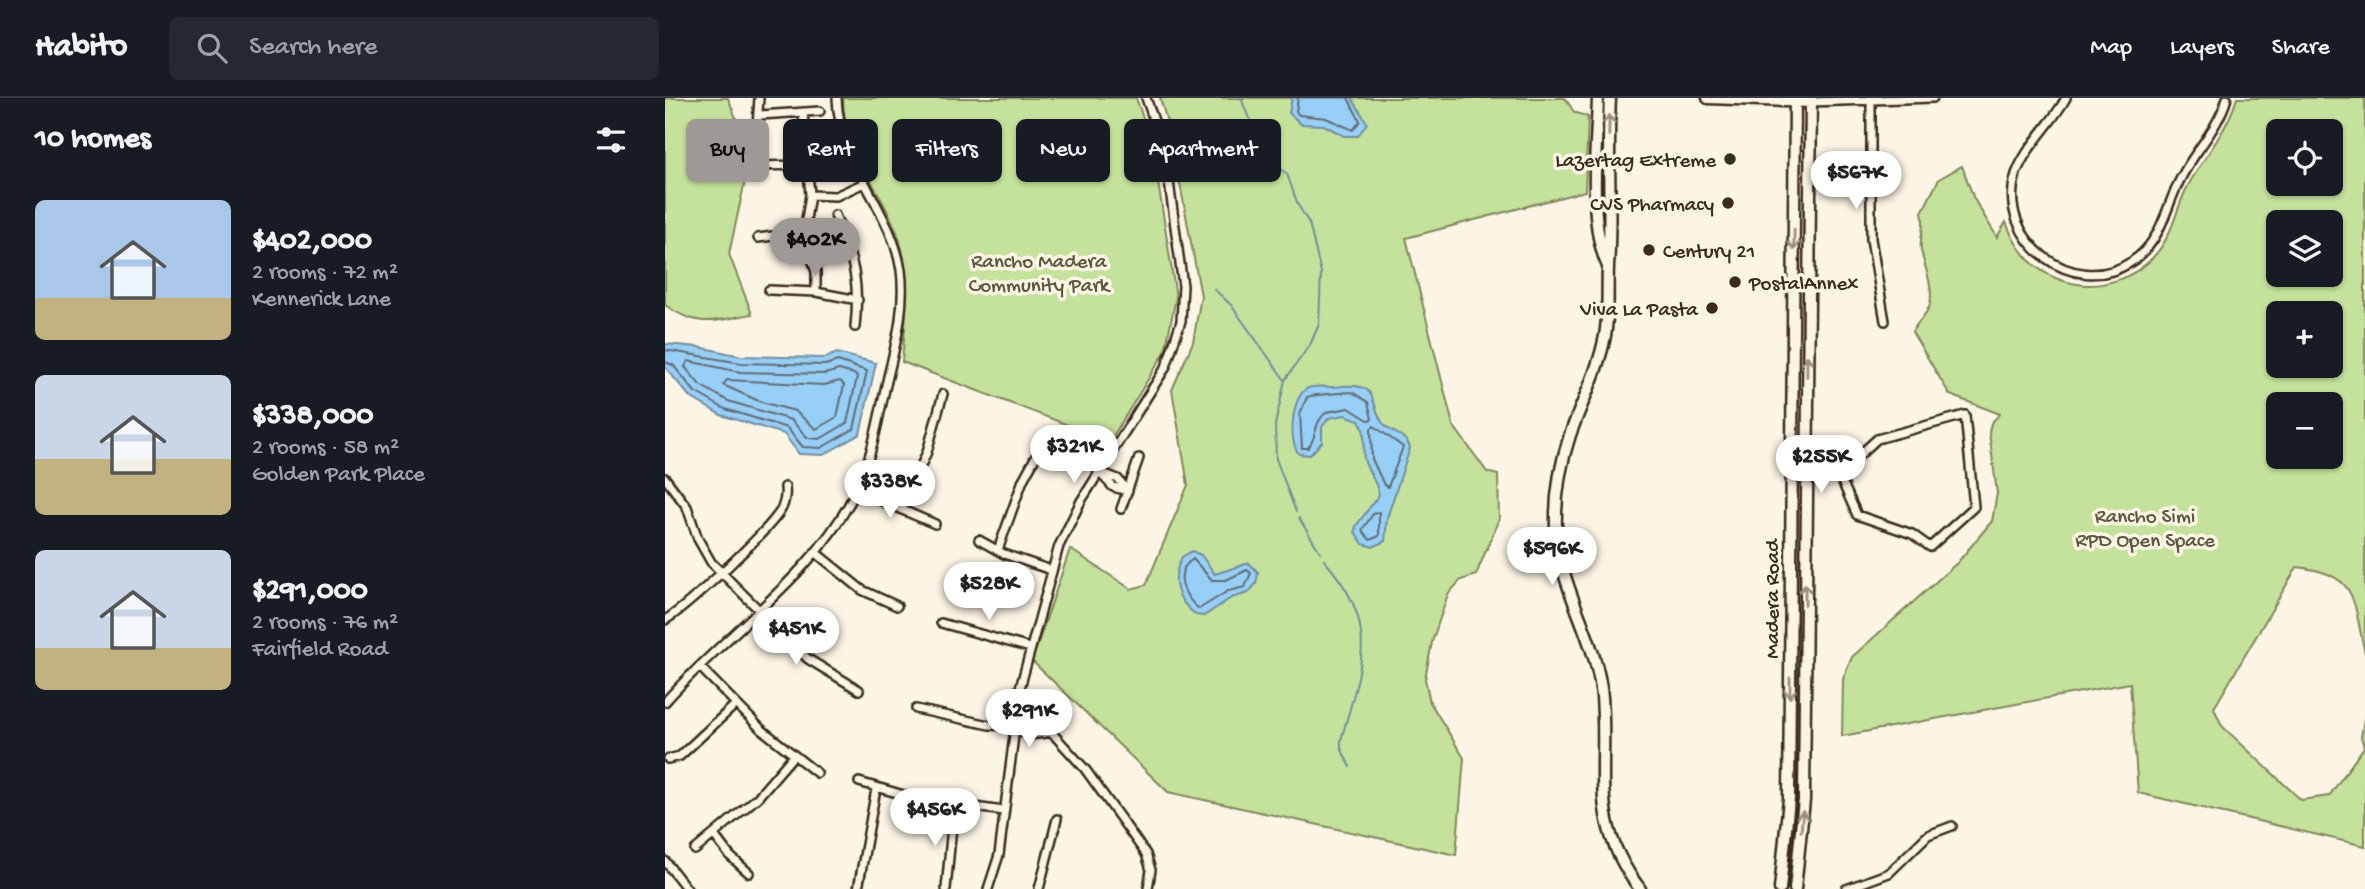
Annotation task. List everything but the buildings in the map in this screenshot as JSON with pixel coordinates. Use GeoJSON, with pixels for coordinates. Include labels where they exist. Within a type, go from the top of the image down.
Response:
{"type":"FeatureCollection","features":[{"type":"Feature","properties":{"kind":"main road"},"geometry":{"type":"LineString","coordinates":[[1598,98],[1597,201],[1603,257],[1608,266]]}},
{"type":"Feature","properties":{"kind":"main road"},"geometry":{"type":"LineString","coordinates":[[1610,98],[1608,173],[1611,254],[1608,266],[1608,315],[1592,386],[1564,456],[1557,498],[1556,527],[1565,580],[1590,646],[1601,694],[1605,820],[1618,856],[1640,889]]}},
{"type":"Feature","properties":{"kind":"main road"},"geometry":{"type":"LineString","coordinates":[[1708,98],[1811,100]]}},
{"type":"Feature","properties":{"kind":"main road","name":"Madera Road"},"geometry":{"type":"LineString","coordinates":[[1780,889],[1789,799],[1795,100]]}},
{"type":"Feature","properties":{"kind":"main road","name":"Madera Road"},"geometry":{"type":"LineString","coordinates":[[1795,889],[1804,800],[1811,100]]}},
{"type":"Feature","properties":{"kind":"street"},"geometry":{"type":"LineString","coordinates":[[759,98],[753,156],[755,168],[783,166]]}},
{"type":"Feature","properties":{"kind":"street"},"geometry":{"type":"LineString","coordinates":[[665,702],[815,552],[856,490],[872,445],[899,330],[902,300],[894,242],[845,144],[837,98]]}},
{"type":"Feature","properties":{"kind":"street"},"geometry":{"type":"LineString","coordinates":[[988,889],[999,855],[1014,727],[1030,648],[1051,569],[1069,523],[1098,471],[1166,368],[1179,335],[1184,306],[1165,152],[1146,98]]}},
{"type":"Feature","properties":{"kind":"street"},"geometry":{"type":"LineString","coordinates":[[1811,100],[1860,103],[1865,98],[1933,98]]}},
{"type":"Feature","properties":{"kind":"street"},"geometry":{"type":"LineString","coordinates":[[1871,98],[1871,239],[1885,321]]}},
{"type":"Feature","properties":{"kind":"street"},"geometry":{"type":"LineString","coordinates":[[2066,98],[2020,166],[2014,185],[2014,207],[2026,239],[2044,258],[2072,272],[2096,274],[2130,263],[2148,247],[2161,227],[2181,176],[2217,124],[2227,98]]}},
{"type":"Feature","properties":{"kind":"street"},"geometry":{"type":"LineString","coordinates":[[759,115],[820,111]]}},
{"type":"Feature","properties":{"kind":"street"},"geometry":{"type":"LineString","coordinates":[[803,112],[803,119]]}},
{"type":"Feature","properties":{"kind":"street"},"geometry":{"type":"LineString","coordinates":[[808,182],[810,195],[804,232],[816,272],[816,292]]}},
{"type":"Feature","properties":{"kind":"street"},"geometry":{"type":"LineString","coordinates":[[810,195],[836,196],[864,183]]}},
{"type":"Feature","properties":{"kind":"street"},"geometry":{"type":"LineString","coordinates":[[835,215],[855,263],[858,300],[855,327]]}},
{"type":"Feature","properties":{"kind":"street"},"geometry":{"type":"LineString","coordinates":[[758,238],[804,232]]}},
{"type":"Feature","properties":{"kind":"street"},"geometry":{"type":"LineString","coordinates":[[769,290],[816,292],[858,300]]}},
{"type":"Feature","properties":{"kind":"street"},"geometry":{"type":"LineString","coordinates":[[902,510],[927,452],[943,394]]}},
{"type":"Feature","properties":{"kind":"street"},"geometry":{"type":"LineString","coordinates":[[1791,463],[1830,465],[1840,472],[1857,515],[1912,534],[1930,547],[1974,507],[1965,415],[1877,439],[1840,472]]}},
{"type":"Feature","properties":{"kind":"street"},"geometry":{"type":"LineString","coordinates":[[998,550],[1023,480],[1046,438]]}},
{"type":"Feature","properties":{"kind":"street"},"geometry":{"type":"LineString","coordinates":[[1121,509],[1139,458]]}},
{"type":"Feature","properties":{"kind":"street"},"geometry":{"type":"LineString","coordinates":[[1098,471],[1113,487],[1128,491]]}},
{"type":"Feature","properties":{"kind":"street"},"geometry":{"type":"LineString","coordinates":[[667,483],[687,507],[703,551],[720,572],[808,659],[859,690]]}},
{"type":"Feature","properties":{"kind":"street"},"geometry":{"type":"LineString","coordinates":[[665,620],[683,608],[776,517],[786,497],[786,488]]}},
{"type":"Feature","properties":{"kind":"street"},"geometry":{"type":"LineString","coordinates":[[856,490],[935,524]]}},
{"type":"Feature","properties":{"kind":"street"},"geometry":{"type":"LineString","coordinates":[[979,540],[998,550],[1051,569]]}},
{"type":"Feature","properties":{"kind":"street"},"geometry":{"type":"LineString","coordinates":[[815,552],[862,590],[897,606]]}},
{"type":"Feature","properties":{"kind":"street"},"geometry":{"type":"LineString","coordinates":[[941,623],[1030,648]]}},
{"type":"Feature","properties":{"kind":"street"},"geometry":{"type":"LineString","coordinates":[[700,667],[736,704],[817,773]]}},
{"type":"Feature","properties":{"kind":"street"},"geometry":{"type":"LineString","coordinates":[[668,759],[680,756],[736,704]]}},
{"type":"Feature","properties":{"kind":"street"},"geometry":{"type":"LineString","coordinates":[[916,709],[978,723],[1014,727],[1028,735],[1046,733],[1065,744],[1146,854],[1151,870],[1148,889]]}},
{"type":"Feature","properties":{"kind":"street"},"geometry":{"type":"LineString","coordinates":[[695,850],[757,798],[794,755]]}},
{"type":"Feature","properties":{"kind":"street"},"geometry":{"type":"LineString","coordinates":[[859,782],[876,789],[954,805],[1004,811]]}},
{"type":"Feature","properties":{"kind":"street"},"geometry":{"type":"LineString","coordinates":[[858,889],[876,789]]}},
{"type":"Feature","properties":{"kind":"street"},"geometry":{"type":"LineString","coordinates":[[946,889],[954,805]]}},
{"type":"Feature","properties":{"kind":"street"},"geometry":{"type":"LineString","coordinates":[[1039,889],[1057,819]]}},
{"type":"Feature","properties":{"kind":"street"},"geometry":{"type":"LineString","coordinates":[[1846,889],[1889,873],[1928,835],[1952,826]]}},
{"type":"Feature","properties":{"kind":"street"},"geometry":{"type":"LineString","coordinates":[[714,835],[730,856],[749,873]]}},
{"type":"Feature","properties":{"kind":"street"},"geometry":{"type":"LineString","coordinates":[[665,860],[687,889]]}},
{"type":"Feature","properties":{"kind":"green space"},"geometry":{"type":"Polygon","coordinates":[[[665,98],[728,98],[736,119],[686,119],[686,182],[745,182],[729,254],[752,314],[716,321],[697,320],[687,318],[665,305],[665,98]]]}},
{"type":"Feature","properties":{"kind":"green space","name":"Rancho Madera Community Park"},"geometry":{"type":"Polygon","coordinates":[[[843,98],[1136,98],[1143,119],[1124,119],[1124,182],[1158,182],[1176,297],[1165,352],[1110,441],[902,362],[907,300],[903,253],[892,220],[872,182],[878,182],[878,119],[845,117],[843,98]]]}},
{"type":"Feature","properties":{"kind":"green space"},"geometry":{"type":"Polygon","coordinates":[[[1160,98],[1565,98],[1574,112],[1588,117],[1585,191],[1406,238],[1453,425],[1487,472],[1498,475],[1499,519],[1476,575],[1461,580],[1448,594],[1432,642],[1425,679],[1430,702],[1464,758],[1456,855],[1168,792],[1032,661],[1070,549],[1131,589],[1146,585],[1188,485],[1172,390],[1193,342],[1201,296],[1180,182],[1281,182],[1281,119],[1166,119],[1160,98]]]}},
{"type":"Feature","properties":{"kind":"green space","name":"Rancho Simi RPD Open Space"},"geometry":{"type":"Polygon","coordinates":[[[2237,98],[2365,98],[2365,653],[2354,604],[2343,583],[2332,576],[2297,567],[2214,708],[2222,726],[2301,800],[2329,796],[2364,747],[2361,737],[2365,714],[2365,846],[2138,793],[2130,683],[1842,736],[1843,679],[1852,657],[1958,562],[1992,521],[1997,493],[1989,432],[1991,423],[2000,414],[1950,395],[1912,332],[1930,304],[1930,283],[1921,250],[1922,212],[1939,179],[1962,166],[1974,199],[1997,237],[2006,222],[2021,251],[2044,272],[2078,284],[2107,283],[2134,272],[2156,253],[2169,234],[2186,189],[2222,131],[2237,98]]]}},
{"type":"Feature","properties":{"kind":"water"},"geometry":{"type":"Polygon","coordinates":[[[1292,98],[1352,98],[1367,123],[1358,136],[1344,136],[1324,125],[1301,124],[1289,113],[1292,98]]]}},
{"type":"Feature","properties":{"kind":"water"},"geometry":{"type":"Polygon","coordinates":[[[665,344],[699,347],[741,356],[825,358],[837,353],[876,363],[860,434],[823,455],[799,454],[784,434],[721,415],[690,397],[665,367],[665,344]]]}},
{"type":"Feature","properties":{"kind":"water"},"geometry":{"type":"Polygon","coordinates":[[[1320,386],[1354,386],[1367,390],[1382,422],[1405,439],[1410,448],[1387,518],[1385,541],[1373,547],[1363,544],[1355,532],[1356,526],[1379,495],[1364,459],[1364,434],[1359,420],[1345,415],[1329,418],[1322,427],[1322,442],[1310,455],[1299,454],[1293,440],[1295,409],[1302,392],[1320,386]]]}},
{"type":"Feature","properties":{"kind":"water"},"geometry":{"type":"Polygon","coordinates":[[[1192,551],[1201,555],[1215,574],[1249,563],[1258,572],[1256,584],[1248,593],[1231,598],[1204,616],[1196,615],[1184,603],[1176,582],[1182,557],[1192,551]]]}},
{"type":"Feature","properties":{"kind":"waterway"},"geometry":{"type":"LineString","coordinates":[[1241,98],[1248,116],[1263,140],[1269,160],[1287,174],[1298,205],[1309,223],[1321,273],[1319,324],[1311,343],[1285,380],[1275,425],[1276,459],[1296,512]]}},
{"type":"Feature","properties":{"kind":"waterway"},"geometry":{"type":"LineString","coordinates":[[1214,289],[1231,305],[1284,379]]}},
{"type":"Feature","properties":{"kind":"waterway"},"geometry":{"type":"LineString","coordinates":[[1299,518],[1320,552]]}},
{"type":"Feature","properties":{"kind":"waterway"},"geometry":{"type":"LineString","coordinates":[[1324,560],[1342,583],[1354,605],[1360,626],[1360,667],[1341,740],[1341,748],[1350,767]]}},
{"type":"Feature","properties":{"kind":"place","name":"Lazertag Extreme"},"geometry":{"type":"Point","coordinates":[1730,159]}},
{"type":"Feature","properties":{"kind":"place","name":"CVS Pharmacy"},"geometry":{"type":"Point","coordinates":[1728,203]}},
{"type":"Feature","properties":{"kind":"place","name":"Century 21"},"geometry":{"type":"Point","coordinates":[1649,250]}},
{"type":"Feature","properties":{"kind":"place","name":"PostalAnnex"},"geometry":{"type":"Point","coordinates":[1735,282]}},
{"type":"Feature","properties":{"kind":"place","name":"Viva La Pasta"},"geometry":{"type":"Point","coordinates":[1712,308]}}]}
